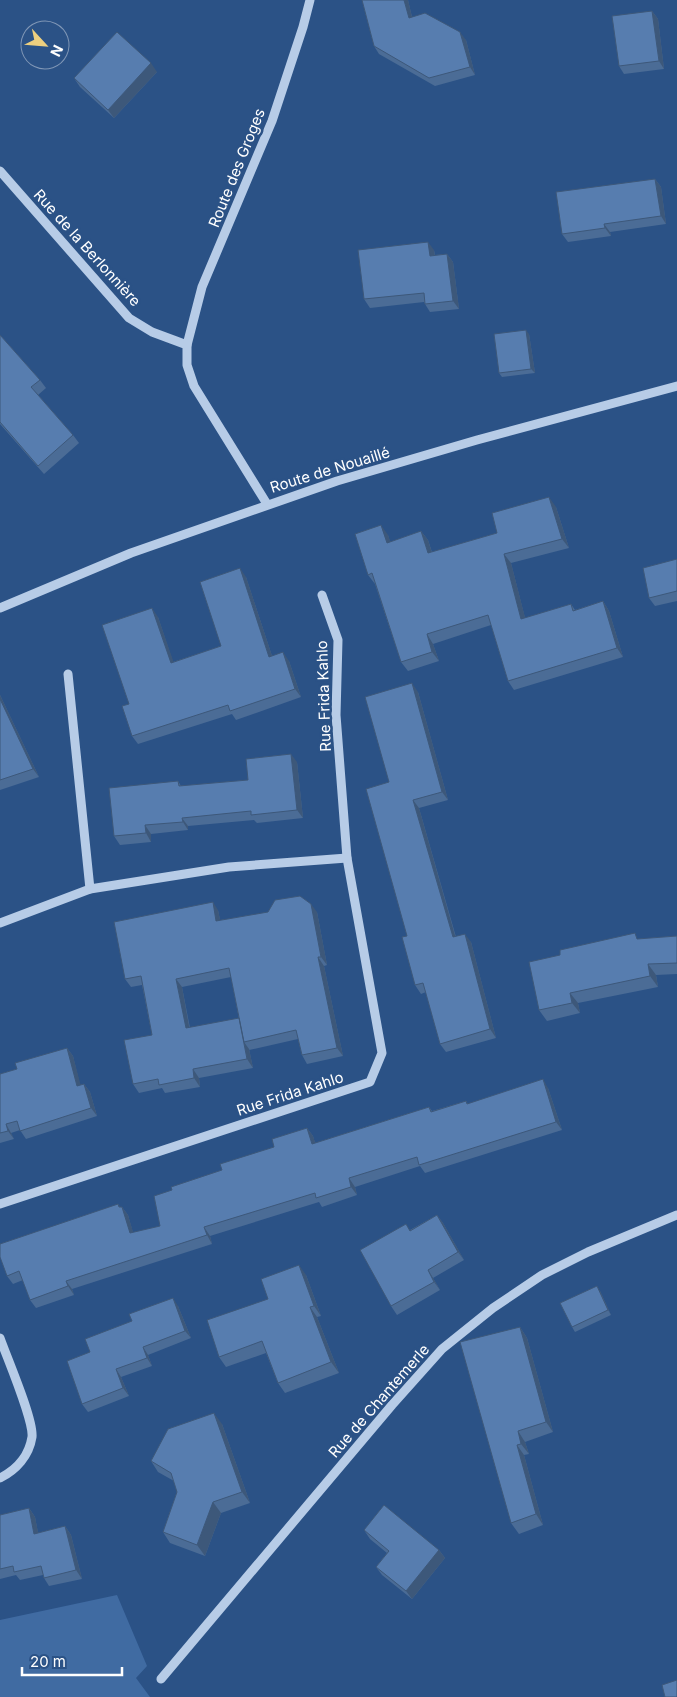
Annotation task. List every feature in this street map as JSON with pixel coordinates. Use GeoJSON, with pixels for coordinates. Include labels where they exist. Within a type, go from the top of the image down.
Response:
{"type":"FeatureCollection","features":[{"type":"Feature","properties":{"kind":"street","name":"Route des Groges"},"geometry":{"type":"LineString","coordinates":[[187,345],[202,287],[272,121],[310,0]]}},
{"type":"Feature","properties":{"kind":"street","name":"Rue de la Berlonnière"},"geometry":{"type":"LineString","coordinates":[[0,171],[129,318],[152,332],[187,345]]}},
{"type":"Feature","properties":{"kind":"street"},"geometry":{"type":"LineString","coordinates":[[187,345],[187,365],[194,386],[267,504]]}},
{"type":"Feature","properties":{"kind":"street","name":"Route de Nouaillé"},"geometry":{"type":"LineString","coordinates":[[0,608],[131,552],[337,481],[477,440],[677,386]]}},
{"type":"Feature","properties":{"kind":"street","name":"Rue Frida Kahlo"},"geometry":{"type":"LineString","coordinates":[[0,1204],[370,1082],[382,1053],[347,858],[336,715],[338,640],[322,594]]}},
{"type":"Feature","properties":{"kind":"street"},"geometry":{"type":"LineString","coordinates":[[68,674],[90,888]]}},
{"type":"Feature","properties":{"kind":"street"},"geometry":{"type":"LineString","coordinates":[[0,922],[90,888],[229,867],[347,858]]}},
{"type":"Feature","properties":{"kind":"street","name":"Rue de Chantemerle"},"geometry":{"type":"LineString","coordinates":[[161,1679],[392,1405],[442,1349],[492,1308],[542,1275],[588,1252],[677,1214]]}},
{"type":"Feature","properties":{"kind":"street"},"geometry":{"type":"LineString","coordinates":[[0,1338],[29,1419],[32,1436],[27,1453],[13,1471],[0,1478]]}},
{"type":"Feature","properties":{"kind":"shaded area"},"geometry":{"type":"Polygon","coordinates":[[[117,1595],[147,1666],[136,1678],[150,1697],[0,1697],[0,1620],[117,1595]]]}},
{"type":"Feature","properties":{"kind":"building"},"geometry":{"type":"Polygon","coordinates":[[[362,0],[404,0],[409,18],[425,13],[460,32],[470,67],[429,78],[374,46],[362,0]]]}},
{"type":"Feature","properties":{"kind":"building"},"geometry":{"type":"Polygon","coordinates":[[[652,11],[659,61],[619,66],[612,16],[652,11]]]}},
{"type":"Feature","properties":{"kind":"building"},"geometry":{"type":"Polygon","coordinates":[[[117,32],[151,63],[108,110],[74,78],[117,32]]]}},
{"type":"Feature","properties":{"kind":"building"},"geometry":{"type":"Polygon","coordinates":[[[655,179],[661,216],[604,224],[605,228],[562,234],[556,192],[655,179]]]}},
{"type":"Feature","properties":{"kind":"building"},"geometry":{"type":"Polygon","coordinates":[[[428,242],[430,256],[447,254],[453,301],[425,304],[424,293],[364,299],[358,250],[428,242]]]}},
{"type":"Feature","properties":{"kind":"building"},"geometry":{"type":"Polygon","coordinates":[[[526,330],[531,369],[499,373],[494,334],[526,330]]]}},
{"type":"Feature","properties":{"kind":"building"},"geometry":{"type":"Polygon","coordinates":[[[0,335],[40,380],[31,387],[73,435],[38,466],[0,422],[0,335]]]}},
{"type":"Feature","properties":{"kind":"building"},"geometry":{"type":"Polygon","coordinates":[[[549,497],[562,539],[504,554],[521,619],[571,604],[573,611],[603,601],[617,648],[508,681],[488,615],[427,634],[432,652],[401,662],[372,573],[368,575],[355,534],[381,525],[387,543],[421,531],[428,553],[497,533],[492,513],[549,497]]]}},
{"type":"Feature","properties":{"kind":"building"},"geometry":{"type":"Polygon","coordinates":[[[677,559],[677,591],[649,598],[643,568],[677,559]]]}},
{"type":"Feature","properties":{"kind":"building"},"geometry":{"type":"Polygon","coordinates":[[[240,568],[269,657],[283,652],[295,689],[230,711],[228,705],[132,736],[122,706],[129,704],[102,625],[152,608],[171,663],[221,646],[200,582],[240,568]]]}},
{"type":"Feature","properties":{"kind":"building"},"geometry":{"type":"Polygon","coordinates":[[[412,683],[442,792],[413,800],[453,937],[465,934],[490,1029],[440,1044],[423,983],[415,985],[402,937],[407,936],[366,789],[389,782],[365,697],[412,683]]]}},
{"type":"Feature","properties":{"kind":"building"},"geometry":{"type":"Polygon","coordinates":[[[0,699],[33,769],[0,780],[0,699]]]}},
{"type":"Feature","properties":{"kind":"building"},"geometry":{"type":"Polygon","coordinates":[[[291,754],[297,810],[251,815],[251,811],[182,818],[183,822],[145,825],[146,833],[114,836],[109,788],[178,781],[179,786],[248,780],[246,759],[291,754]]]}},
{"type":"Feature","properties":{"kind":"building"},"geometry":{"type":"Polygon","coordinates":[[[300,896],[311,904],[321,957],[318,957],[337,1048],[302,1055],[296,1030],[244,1042],[229,968],[176,979],[186,1028],[239,1018],[247,1059],[193,1069],[194,1078],[159,1085],[158,1079],[133,1084],[124,1040],[152,1035],[141,976],[125,979],[114,922],[213,902],[216,921],[268,912],[275,900],[300,896]]]}},
{"type":"Feature","properties":{"kind":"building"},"geometry":{"type":"Polygon","coordinates":[[[635,933],[637,939],[677,936],[677,963],[648,964],[650,976],[570,993],[572,1003],[539,1010],[529,962],[560,955],[560,950],[635,933]]]}},
{"type":"Feature","properties":{"kind":"building"},"geometry":{"type":"Polygon","coordinates":[[[67,1048],[77,1086],[84,1084],[91,1108],[20,1131],[17,1121],[6,1124],[8,1131],[0,1133],[0,1074],[17,1069],[15,1063],[67,1048]]]}},
{"type":"Feature","properties":{"kind":"building"},"geometry":{"type":"Polygon","coordinates":[[[543,1079],[556,1122],[419,1165],[417,1157],[349,1178],[351,1187],[316,1198],[315,1193],[204,1227],[207,1235],[66,1281],[68,1286],[30,1300],[19,1271],[7,1276],[0,1257],[0,1244],[118,1204],[119,1207],[122,1207],[130,1233],[160,1226],[154,1196],[172,1190],[171,1187],[222,1170],[220,1164],[274,1147],[272,1139],[307,1128],[312,1144],[429,1107],[431,1112],[466,1101],[467,1104],[543,1079]]]}},
{"type":"Feature","properties":{"kind":"building"},"geometry":{"type":"Polygon","coordinates":[[[437,1215],[458,1252],[428,1270],[434,1282],[391,1306],[360,1250],[406,1224],[410,1231],[437,1215]]]}},
{"type":"Feature","properties":{"kind":"building"},"geometry":{"type":"Polygon","coordinates":[[[299,1265],[314,1306],[310,1307],[331,1362],[278,1383],[262,1341],[219,1357],[207,1320],[268,1299],[261,1279],[299,1265]]]}},
{"type":"Feature","properties":{"kind":"building"},"geometry":{"type":"Polygon","coordinates":[[[597,1286],[608,1310],[572,1327],[560,1303],[597,1286]]]}},
{"type":"Feature","properties":{"kind":"building"},"geometry":{"type":"Polygon","coordinates":[[[173,1298],[185,1331],[143,1347],[147,1358],[116,1369],[123,1388],[82,1404],[67,1361],[90,1352],[85,1339],[132,1321],[129,1314],[173,1298]]]}},
{"type":"Feature","properties":{"kind":"building"},"geometry":{"type":"Polygon","coordinates":[[[520,1327],[546,1422],[518,1431],[521,1444],[517,1445],[536,1514],[511,1523],[460,1342],[520,1327]]]}},
{"type":"Feature","properties":{"kind":"building"},"geometry":{"type":"Polygon","coordinates":[[[214,1413],[242,1492],[213,1502],[197,1545],[163,1532],[177,1492],[171,1473],[151,1461],[168,1429],[214,1413]]]}},
{"type":"Feature","properties":{"kind":"building"},"geometry":{"type":"Polygon","coordinates":[[[384,1505],[439,1550],[406,1591],[376,1567],[389,1551],[364,1530],[384,1505]]]}},
{"type":"Feature","properties":{"kind":"building"},"geometry":{"type":"Polygon","coordinates":[[[29,1508],[34,1534],[65,1526],[76,1570],[44,1578],[41,1566],[14,1572],[13,1566],[0,1569],[0,1515],[29,1508]]]}},
{"type":"Feature","properties":{"kind":"building"},"geometry":{"type":"Polygon","coordinates":[[[677,1680],[677,1697],[665,1697],[662,1685],[677,1680]]]}}]}
